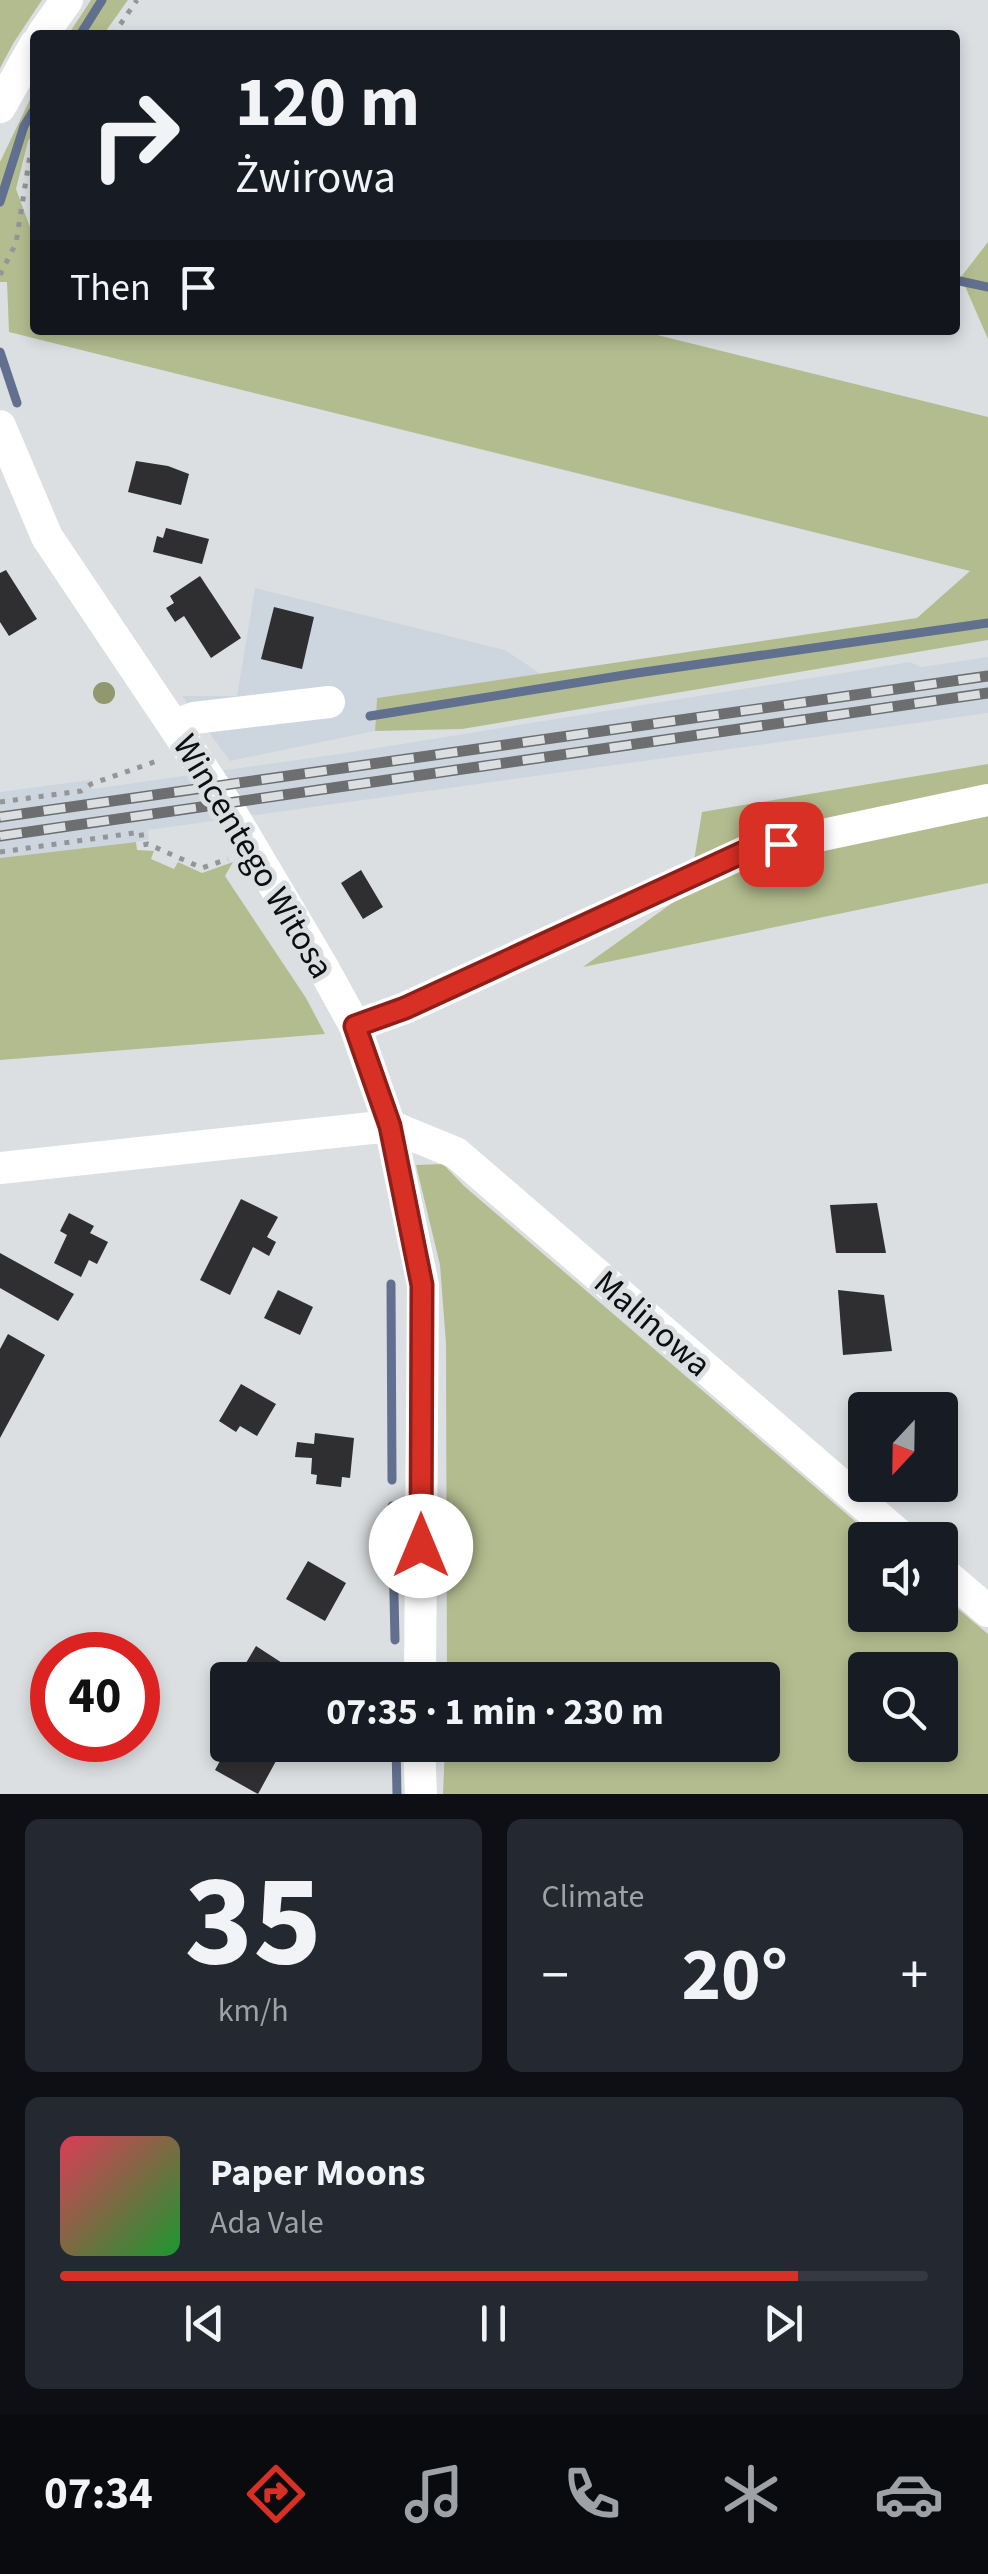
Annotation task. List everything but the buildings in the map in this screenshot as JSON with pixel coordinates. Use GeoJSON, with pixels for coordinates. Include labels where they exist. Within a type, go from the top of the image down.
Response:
{"type":"FeatureCollection","features":[{"type":"Feature","properties":{"kind":"street"},"geometry":{"type":"LineString","coordinates":[[46,30],[67,0]]}},
{"type":"Feature","properties":{"kind":"street"},"geometry":{"type":"LineString","coordinates":[[0,108],[30,54]]}},
{"type":"Feature","properties":{"kind":"street","name":"Wincentego Witosa"},"geometry":{"type":"LineString","coordinates":[[0,426],[47,537],[173,739],[226,804],[355,1026],[390,1126],[422,1285],[420,1662]]}},
{"type":"Feature","properties":{"kind":"street"},"geometry":{"type":"LineString","coordinates":[[173,739],[194,718],[328,702]]}},
{"type":"Feature","properties":{"kind":"street"},"geometry":{"type":"LineString","coordinates":[[355,1026],[405,1008],[746,851],[988,800]]}},
{"type":"Feature","properties":{"kind":"street"},"geometry":{"type":"LineString","coordinates":[[0,1168],[390,1126]]}},
{"type":"Feature","properties":{"kind":"street","name":"Malinowa"},"geometry":{"type":"LineString","coordinates":[[390,1126],[456,1154],[884,1522]]}},
{"type":"Feature","properties":{"kind":"street"},"geometry":{"type":"LineString","coordinates":[[958,1585],[988,1611]]}},
{"type":"Feature","properties":{"kind":"street"},"geometry":{"type":"LineString","coordinates":[[420,1762],[421,1794]]}},
{"type":"Feature","properties":{"kind":"path"},"geometry":{"type":"LineString","coordinates":[[116,30],[137,0]]}},
{"type":"Feature","properties":{"kind":"path"},"geometry":{"type":"LineString","coordinates":[[0,274],[16,243],[30,155]]}},
{"type":"Feature","properties":{"kind":"path"},"geometry":{"type":"LineString","coordinates":[[0,802],[81,791],[90,784],[156,762],[173,739]]}},
{"type":"Feature","properties":{"kind":"path"},"geometry":{"type":"LineString","coordinates":[[0,852],[141,832],[143,845],[202,868],[235,857]]}},
{"type":"Feature","properties":{"kind":"shaded area"},"geometry":{"type":"Polygon","coordinates":[[[255,588],[505,650],[541,674],[377,698],[375,731],[230,761],[182,696],[237,696],[255,588]]]}},
{"type":"Feature","properties":{"kind":"shaded area"},"geometry":{"type":"Polygon","coordinates":[[[988,657],[988,713],[148,830],[149,840],[0,858],[0,792],[90,780],[92,789],[346,753],[910,662],[921,667],[988,657]]]}},
{"type":"Feature","properties":{"kind":"green space"},"geometry":{"type":"Polygon","coordinates":[[[0,0],[42,0],[0,68],[0,0]]]}},
{"type":"Feature","properties":{"kind":"green space"},"geometry":{"type":"Polygon","coordinates":[[[91,0],[128,0],[107,30],[71,30],[91,0]]]}},
{"type":"Feature","properties":{"kind":"green space"},"geometry":{"type":"Polygon","coordinates":[[[30,99],[30,138],[16,189],[30,227],[30,335],[657,335],[988,417],[988,640],[462,729],[375,731],[377,698],[917,618],[970,571],[9,332],[7,282],[0,282],[0,162],[30,99]]]}},
{"type":"Feature","properties":{"kind":"green space"},"geometry":{"type":"Polygon","coordinates":[[[988,242],[988,339],[961,277],[988,242]]]}},
{"type":"Feature","properties":{"kind":"green space"},"geometry":{"type":"Polygon","coordinates":[[[988,764],[988,883],[583,967],[689,891],[702,812],[988,764]]]}},
{"type":"Feature","properties":{"kind":"green space"},"geometry":{"type":"Polygon","coordinates":[[[136,842],[137,850],[154,851],[151,859],[174,869],[178,862],[202,873],[233,862],[225,876],[306,998],[325,1034],[0,1060],[0,858],[136,842]]]}},
{"type":"Feature","properties":{"kind":"green space"},"geometry":{"type":"Polygon","coordinates":[[[443,1164],[856,1522],[848,1522],[848,1632],[958,1632],[958,1609],[988,1634],[988,1794],[443,1794],[444,1762],[780,1762],[780,1662],[447,1662],[446,1344],[440,1265],[416,1165],[443,1164]]]}},
{"type":"Feature","properties":{"kind":"waterway"},"geometry":{"type":"LineString","coordinates":[[83,30],[102,0]]}},
{"type":"Feature","properties":{"kind":"waterway"},"geometry":{"type":"LineString","coordinates":[[0,202],[30,116]]}},
{"type":"Feature","properties":{"kind":"waterway"},"geometry":{"type":"LineString","coordinates":[[960,281],[988,287]]}},
{"type":"Feature","properties":{"kind":"waterway"},"geometry":{"type":"LineString","coordinates":[[0,352],[17,403]]}},
{"type":"Feature","properties":{"kind":"waterway"},"geometry":{"type":"LineString","coordinates":[[370,716],[988,623]]}},
{"type":"Feature","properties":{"kind":"waterway"},"geometry":{"type":"LineString","coordinates":[[391,1284],[392,1480]]}},
{"type":"Feature","properties":{"kind":"waterway"},"geometry":{"type":"LineString","coordinates":[[392,1506],[395,1640]]}},
{"type":"Feature","properties":{"kind":"waterway"},"geometry":{"type":"LineString","coordinates":[[396,1762],[397,1794]]}},
{"type":"Feature","properties":{"kind":"railway"},"geometry":{"type":"LineString","coordinates":[[0,817],[988,676]]}},
{"type":"Feature","properties":{"kind":"railway"},"geometry":{"type":"LineString","coordinates":[[0,836],[988,693]]}},
{"type":"Feature","properties":{"kind":"route"},"geometry":{"type":"LineString","coordinates":[[421,1546],[422,1285],[390,1126],[355,1026],[405,1008],[746,851],[781,844]]}}]}
